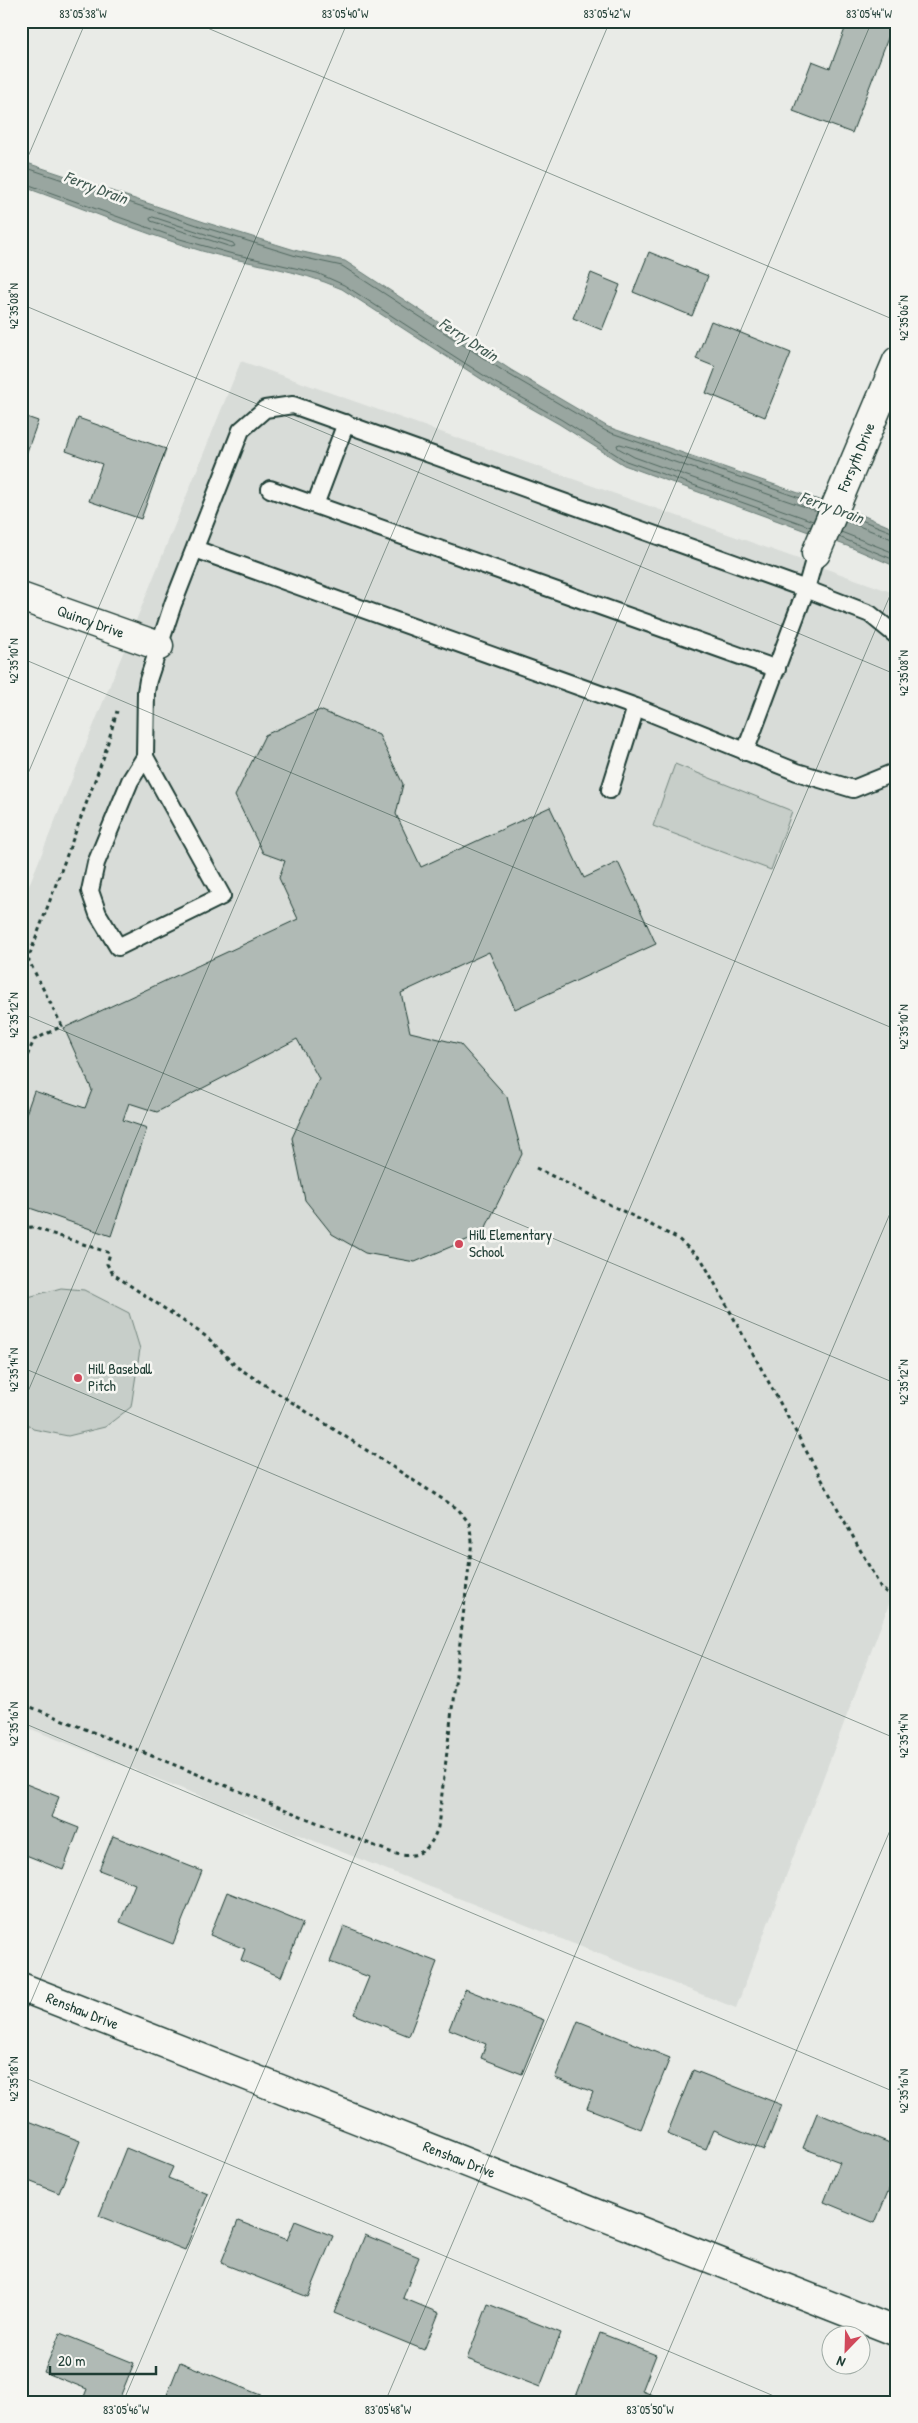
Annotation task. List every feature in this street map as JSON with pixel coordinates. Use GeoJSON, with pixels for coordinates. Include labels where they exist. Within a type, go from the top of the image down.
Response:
{"type":"FeatureCollection","features":[{"type":"Feature","properties":{"kind":"street","name":"Forsyth Drive"},"geometry":{"type":"LineString","coordinates":[[818,548],[897,361]]}},
{"type":"Feature","properties":{"kind":"street","name":"Quincy Drive"},"geometry":{"type":"LineString","coordinates":[[21,597],[159,646]]}},
{"type":"Feature","properties":{"kind":"street","name":"Renshaw Drive"},"geometry":{"type":"LineString","coordinates":[[21,1987],[897,2332]]}},
{"type":"Feature","properties":{"kind":"lane"},"geometry":{"type":"LineString","coordinates":[[145,756],[130,781],[110,826],[96,863],[90,891],[98,914],[118,947],[222,896],[145,756],[146,692],[159,646],[241,430],[265,409],[293,404],[806,589],[870,614],[897,636]]}},
{"type":"Feature","properties":{"kind":"lane"},"geometry":{"type":"LineString","coordinates":[[315,505],[346,423]]}},
{"type":"Feature","properties":{"kind":"lane"},"geometry":{"type":"LineString","coordinates":[[270,490],[777,669]]}},
{"type":"Feature","properties":{"kind":"lane"},"geometry":{"type":"LineString","coordinates":[[745,752],[806,589],[818,548]]}},
{"type":"Feature","properties":{"kind":"lane"},"geometry":{"type":"LineString","coordinates":[[195,549],[636,707],[797,772],[853,789],[897,771]]}},
{"type":"Feature","properties":{"kind":"lane"},"geometry":{"type":"LineString","coordinates":[[610,790],[636,707]]}},
{"type":"Feature","properties":{"kind":"path"},"geometry":{"type":"LineString","coordinates":[[536,1168],[677,1238],[702,1260],[881,1588],[891,1596],[897,1596]]}},
{"type":"Feature","properties":{"kind":"path"},"geometry":{"type":"LineString","coordinates":[[21,1228],[32,1228],[110,1253],[107,1264],[113,1274],[207,1337],[237,1367],[458,1509],[469,1523],[472,1541],[438,1827],[433,1842],[419,1853],[404,1857],[390,1852],[21,1703]]}},
{"type":"Feature","properties":{"kind":"shaded area","name":"Hill Elementary School"},"geometry":{"type":"Polygon","coordinates":[[[241,361],[897,594],[897,1583],[736,2008],[21,1725],[21,905],[241,361]]]}},
{"type":"Feature","properties":{"kind":"shaded area"},"geometry":{"type":"Polygon","coordinates":[[[675,764],[792,811],[771,870],[653,826],[675,764]]]}},
{"type":"Feature","properties":{"kind":"shaded area","name":"Hill Baseball Pitch"},"geometry":{"type":"Polygon","coordinates":[[[61,1288],[84,1290],[129,1313],[140,1349],[131,1407],[105,1427],[68,1436],[33,1429],[21,1418],[21,1299],[61,1288]]]}},
{"type":"Feature","properties":{"kind":"water","name":"Ferry Drain"},"geometry":{"type":"Polygon","coordinates":[[[21,161],[204,222],[298,251],[345,261],[511,370],[608,427],[862,515],[897,530],[897,567],[850,547],[624,465],[559,424],[492,386],[342,289],[308,276],[219,256],[179,244],[21,186],[21,161]]]}},
{"type":"Feature","properties":{"kind":"building"},"geometry":{"type":"Polygon","coordinates":[[[848,21],[866,21],[891,30],[852,133],[793,111],[812,61],[830,68],[848,21]]]}},
{"type":"Feature","properties":{"kind":"building"},"geometry":{"type":"Polygon","coordinates":[[[649,252],[708,276],[692,316],[633,292],[649,252]]]}},
{"type":"Feature","properties":{"kind":"building"},"geometry":{"type":"Polygon","coordinates":[[[591,273],[620,285],[602,330],[573,318],[591,273]]]}},
{"type":"Feature","properties":{"kind":"building"},"geometry":{"type":"Polygon","coordinates":[[[711,321],[791,353],[765,417],[706,393],[716,367],[696,359],[711,321]]]}},
{"type":"Feature","properties":{"kind":"building"},"geometry":{"type":"Polygon","coordinates":[[[21,415],[38,421],[21,468],[21,415]]]}},
{"type":"Feature","properties":{"kind":"building"},"geometry":{"type":"Polygon","coordinates":[[[78,418],[166,449],[141,519],[89,501],[102,464],[66,451],[78,418]]]}},
{"type":"Feature","properties":{"kind":"building"},"geometry":{"type":"Polygon","coordinates":[[[320,710],[379,735],[403,784],[396,814],[421,867],[550,807],[584,878],[618,862],[656,944],[515,1009],[489,952],[401,993],[410,1032],[460,1044],[507,1097],[522,1154],[483,1233],[415,1262],[365,1253],[332,1234],[305,1200],[292,1138],[319,1079],[297,1039],[157,1112],[129,1103],[123,1120],[147,1128],[111,1236],[21,1205],[21,1128],[34,1091],[85,1108],[92,1090],[64,1028],[298,919],[279,878],[285,861],[263,853],[235,796],[265,735],[320,710]]]}},
{"type":"Feature","properties":{"kind":"building"},"geometry":{"type":"Polygon","coordinates":[[[21,1782],[59,1797],[51,1817],[79,1828],[63,1870],[21,1853],[21,1782]]]}},
{"type":"Feature","properties":{"kind":"building"},"geometry":{"type":"Polygon","coordinates":[[[113,1836],[202,1871],[173,1944],[120,1922],[135,1884],[99,1870],[113,1836]]]}},
{"type":"Feature","properties":{"kind":"building"},"geometry":{"type":"Polygon","coordinates":[[[227,1892],[303,1923],[281,1977],[241,1960],[245,1949],[210,1935],[227,1892]]]}},
{"type":"Feature","properties":{"kind":"building"},"geometry":{"type":"Polygon","coordinates":[[[344,1926],[437,1962],[409,2036],[354,2014],[369,1977],[330,1962],[344,1926]]]}},
{"type":"Feature","properties":{"kind":"building"},"geometry":{"type":"Polygon","coordinates":[[[465,1989],[544,2020],[522,2074],[481,2058],[486,2044],[449,2029],[465,1989]]]}},
{"type":"Feature","properties":{"kind":"building"},"geometry":{"type":"Polygon","coordinates":[[[578,2021],[670,2058],[641,2129],[587,2108],[593,2092],[555,2078],[578,2021]]]}},
{"type":"Feature","properties":{"kind":"building"},"geometry":{"type":"Polygon","coordinates":[[[693,2070],[782,2105],[764,2150],[714,2130],[706,2149],[667,2134],[693,2070]]]}},
{"type":"Feature","properties":{"kind":"building"},"geometry":{"type":"Polygon","coordinates":[[[817,2113],[897,2146],[897,2170],[875,2223],[824,2202],[840,2162],[803,2148],[817,2113]]]}},
{"type":"Feature","properties":{"kind":"building"},"geometry":{"type":"Polygon","coordinates":[[[21,2118],[80,2141],[59,2193],[21,2178],[21,2118]]]}},
{"type":"Feature","properties":{"kind":"building"},"geometry":{"type":"Polygon","coordinates":[[[126,2148],[173,2167],[168,2178],[208,2194],[185,2250],[99,2216],[126,2148]]]}},
{"type":"Feature","properties":{"kind":"building"},"geometry":{"type":"Polygon","coordinates":[[[238,2221],[287,2240],[295,2221],[333,2236],[308,2297],[221,2263],[238,2221]]]}},
{"type":"Feature","properties":{"kind":"building"},"geometry":{"type":"Polygon","coordinates":[[[365,2235],[419,2257],[403,2298],[439,2313],[424,2350],[334,2313],[365,2235]]]}},
{"type":"Feature","properties":{"kind":"building"},"geometry":{"type":"Polygon","coordinates":[[[488,2304],[561,2333],[540,2387],[467,2359],[488,2304]]]}},
{"type":"Feature","properties":{"kind":"building"},"geometry":{"type":"Polygon","coordinates":[[[60,2333],[134,2363],[118,2402],[82,2402],[87,2389],[44,2372],[60,2333]]]}},
{"type":"Feature","properties":{"kind":"building"},"geometry":{"type":"Polygon","coordinates":[[[600,2333],[656,2355],[642,2391],[671,2402],[574,2402],[600,2333]]]}},
{"type":"Feature","properties":{"kind":"building"},"geometry":{"type":"Polygon","coordinates":[[[180,2362],[270,2399],[269,2402],[169,2402],[165,2400],[180,2362]]]}},
{"type":"Feature","properties":{"kind":"place","name":"Hill Elementary School"},"geometry":{"type":"Point","coordinates":[459,1244]}},
{"type":"Feature","properties":{"kind":"place","name":"Hill Baseball Pitch"},"geometry":{"type":"Point","coordinates":[78,1378]}}]}
